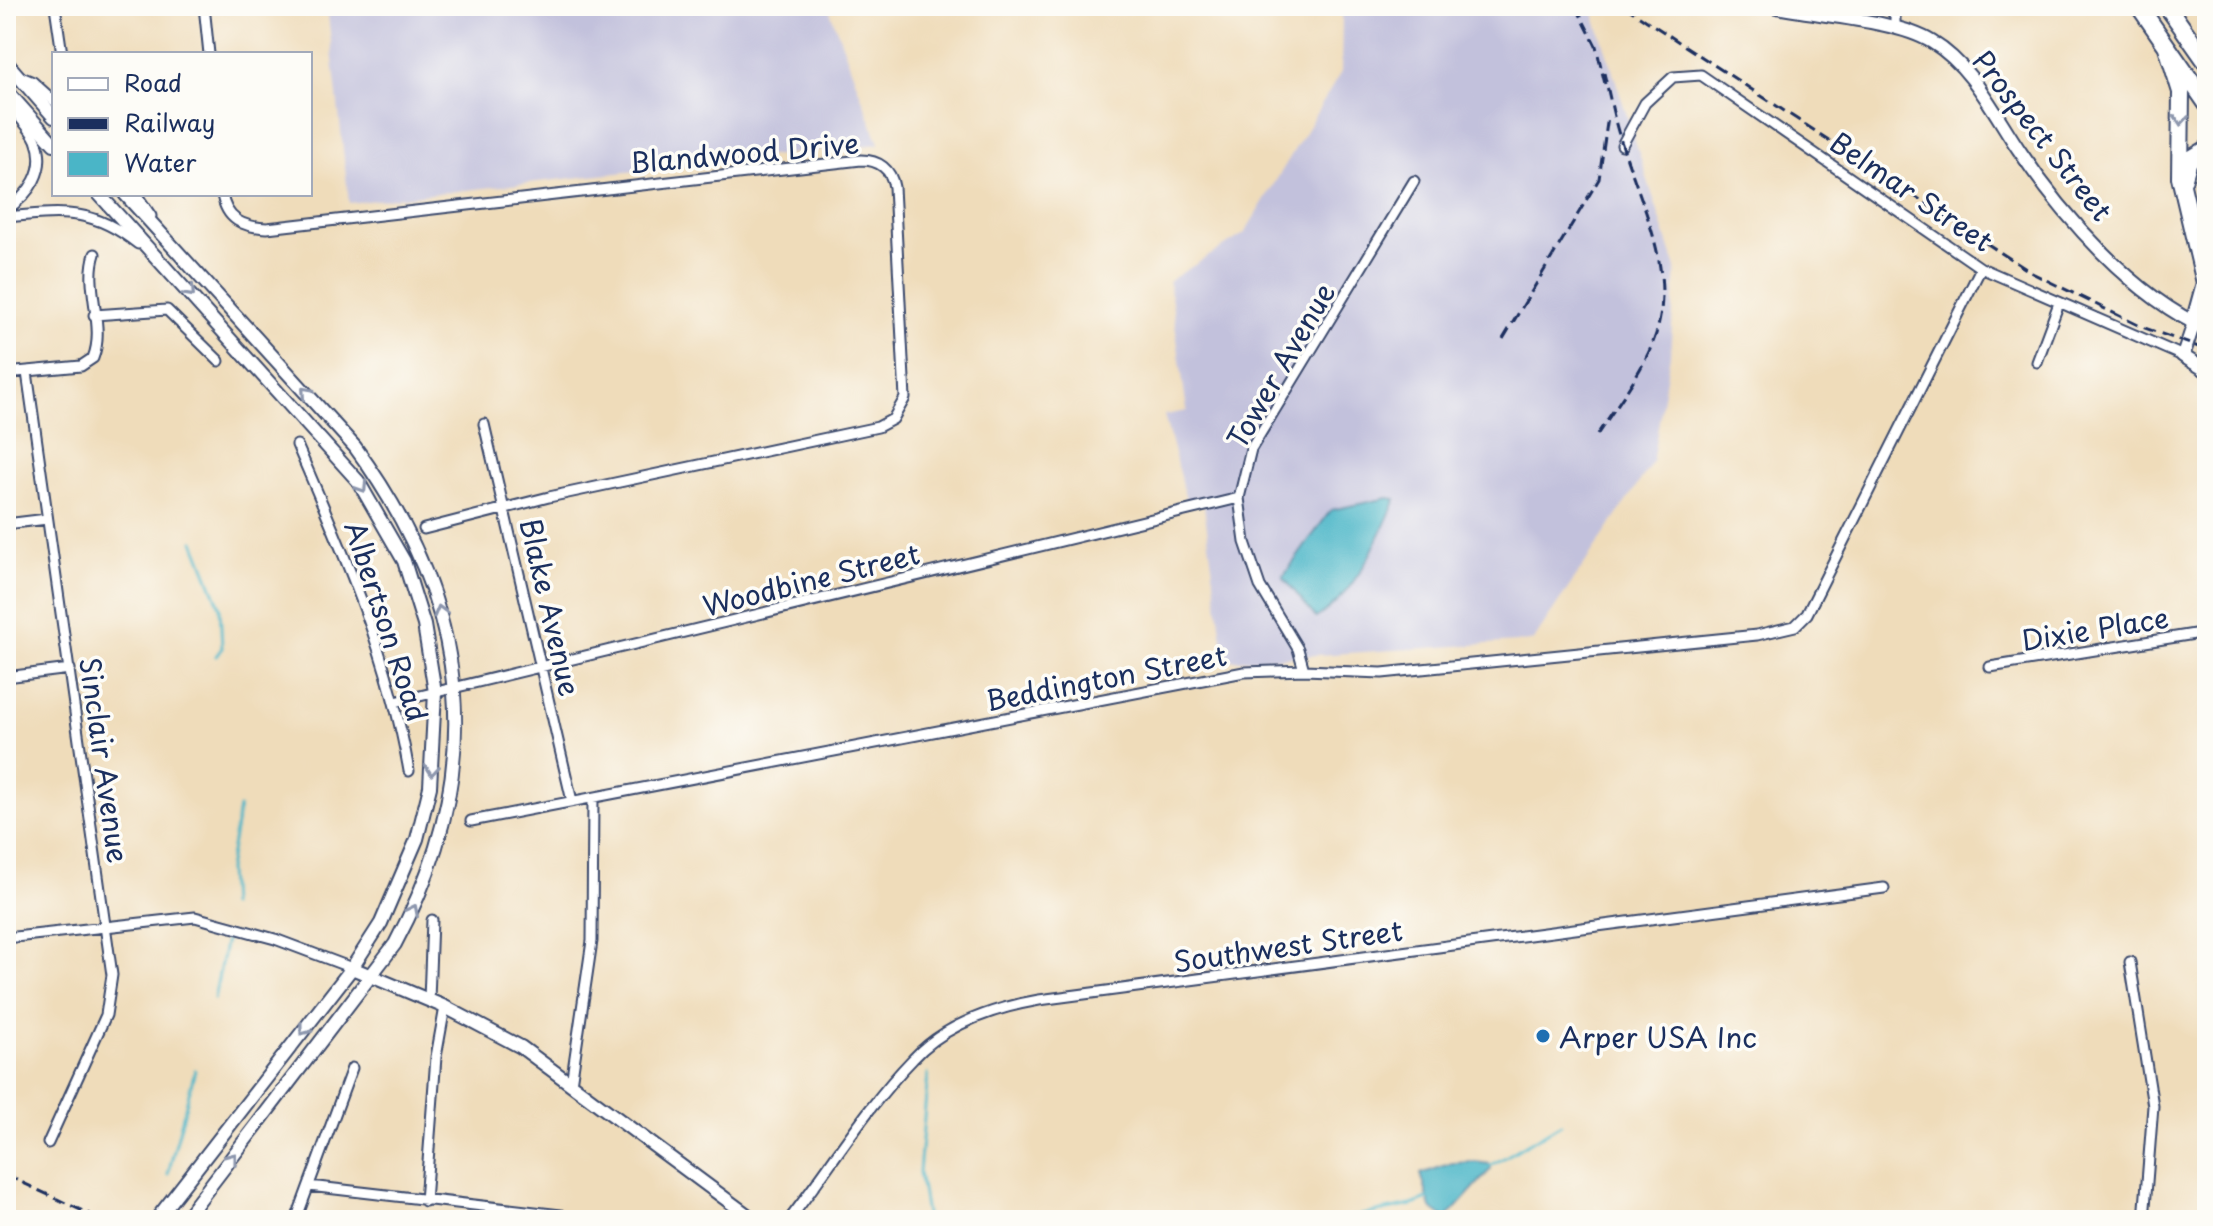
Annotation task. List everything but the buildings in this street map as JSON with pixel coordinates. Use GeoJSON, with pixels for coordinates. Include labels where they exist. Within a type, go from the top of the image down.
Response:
{"type":"FeatureCollection","features":[{"type":"Feature","properties":{"kind":"highway"},"geometry":{"type":"LineString","coordinates":[[2139,6],[2207,104]]}},
{"type":"Feature","properties":{"kind":"highway"},"geometry":{"type":"LineString","coordinates":[[2167,6],[2207,63]]}},
{"type":"Feature","properties":{"kind":"highway"},"geometry":{"type":"LineString","coordinates":[[2167,47],[2181,85],[2178,161],[2205,283],[2201,326]]}},
{"type":"Feature","properties":{"kind":"highway"},"geometry":{"type":"LineString","coordinates":[[2184,194],[2187,165],[2195,154],[2207,149]]}},
{"type":"Feature","properties":{"kind":"main road","name":"Prospect Street"},"geometry":{"type":"LineString","coordinates":[[1772,6],[1895,28],[1925,38],[1954,59],[2038,176],[2109,257],[2148,296],[2201,326]]}},
{"type":"Feature","properties":{"kind":"main road"},"geometry":{"type":"LineString","coordinates":[[6,62],[52,115]]}},
{"type":"Feature","properties":{"kind":"main road"},"geometry":{"type":"LineString","coordinates":[[6,90],[52,142]]}},
{"type":"Feature","properties":{"kind":"main road"},"geometry":{"type":"LineString","coordinates":[[101,196],[358,481],[404,561],[424,625],[435,692],[430,787],[417,839],[388,910],[352,968],[156,1220]]}},
{"type":"Feature","properties":{"kind":"main road"},"geometry":{"type":"LineString","coordinates":[[127,196],[355,447],[387,490],[410,530],[431,581],[442,618],[454,688],[451,784],[434,858],[417,902],[395,944],[184,1220]]}},
{"type":"Feature","properties":{"kind":"main road"},"geometry":{"type":"LineString","coordinates":[[2201,326],[2183,356],[2207,371]]}},
{"type":"Feature","properties":{"kind":"main road"},"geometry":{"type":"LineString","coordinates":[[352,968],[445,1007],[521,1047],[754,1220]]}},
{"type":"Feature","properties":{"kind":"street"},"geometry":{"type":"LineString","coordinates":[[55,6],[62,52]]}},
{"type":"Feature","properties":{"kind":"street"},"geometry":{"type":"LineString","coordinates":[[204,6],[209,52]]}},
{"type":"Feature","properties":{"kind":"street"},"geometry":{"type":"LineString","coordinates":[[1888,6],[1895,16],[1895,28]]}},
{"type":"Feature","properties":{"kind":"street"},"geometry":{"type":"LineString","coordinates":[[16,75],[33,82],[52,99]]}},
{"type":"Feature","properties":{"kind":"street","name":"Belmar Street"},"geometry":{"type":"LineString","coordinates":[[1622,145],[1645,103],[1673,77],[1701,75],[1981,268],[2183,356]]}},
{"type":"Feature","properties":{"kind":"street"},"geometry":{"type":"LineString","coordinates":[[6,99],[36,139],[39,162],[34,184],[6,210]]}},
{"type":"Feature","properties":{"kind":"street","name":"Blandwood Drive"},"geometry":{"type":"LineString","coordinates":[[223,196],[231,217],[248,227],[267,228],[850,161],[869,160],[885,168],[894,187],[905,398],[893,419],[878,427],[424,529]]}},
{"type":"Feature","properties":{"kind":"street","name":"Tower Avenue"},"geometry":{"type":"LineString","coordinates":[[1304,670],[1298,649],[1260,586],[1245,542],[1239,498],[1251,449],[1414,181]]}},
{"type":"Feature","properties":{"kind":"street"},"geometry":{"type":"LineString","coordinates":[[137,196],[169,242]]}},
{"type":"Feature","properties":{"kind":"street"},"geometry":{"type":"LineString","coordinates":[[6,217],[65,212],[93,216],[117,227],[155,257]]}},
{"type":"Feature","properties":{"kind":"street"},"geometry":{"type":"LineString","coordinates":[[6,373],[81,366],[93,358],[96,342],[90,268],[95,254]]}},
{"type":"Feature","properties":{"kind":"street","name":"Beddington Street"},"geometry":{"type":"LineString","coordinates":[[471,821],[1244,672],[1304,670],[1382,673],[1757,635],[1795,626],[1807,614],[1981,268]]}},
{"type":"Feature","properties":{"kind":"street"},"geometry":{"type":"LineString","coordinates":[[2037,362],[2059,303]]}},
{"type":"Feature","properties":{"kind":"street"},"geometry":{"type":"LineString","coordinates":[[94,315],[167,310],[219,361]]}},
{"type":"Feature","properties":{"kind":"street","name":"Sinclair Avenue"},"geometry":{"type":"LineString","coordinates":[[27,372],[112,975],[106,1015],[48,1143]]}},
{"type":"Feature","properties":{"kind":"street","name":"Blake Avenue"},"geometry":{"type":"LineString","coordinates":[[484,424],[572,801]]}},
{"type":"Feature","properties":{"kind":"street","name":"Albertson Road"},"geometry":{"type":"LineString","coordinates":[[297,445],[344,550],[395,702],[409,771]]}},
{"type":"Feature","properties":{"kind":"street","name":"Woodbine Street"},"geometry":{"type":"LineString","coordinates":[[395,702],[1239,498]]}},
{"type":"Feature","properties":{"kind":"street"},"geometry":{"type":"LineString","coordinates":[[6,524],[47,519]]}},
{"type":"Feature","properties":{"kind":"street","name":"Dixie Place"},"geometry":{"type":"LineString","coordinates":[[1990,667],[2207,632]]}},
{"type":"Feature","properties":{"kind":"street"},"geometry":{"type":"LineString","coordinates":[[6,677],[70,669]]}},
{"type":"Feature","properties":{"kind":"street"},"geometry":{"type":"LineString","coordinates":[[571,1084],[592,941],[593,798]]}},
{"type":"Feature","properties":{"kind":"street","name":"Southwest Street"},"geometry":{"type":"LineString","coordinates":[[789,1220],[913,1059],[946,1034],[990,1012],[1039,1000],[1884,888]]}},
{"type":"Feature","properties":{"kind":"street"},"geometry":{"type":"LineString","coordinates":[[6,938],[195,917],[215,920],[352,968]]}},
{"type":"Feature","properties":{"kind":"street"},"geometry":{"type":"LineString","coordinates":[[429,1000],[432,920]]}},
{"type":"Feature","properties":{"kind":"street"},"geometry":{"type":"LineString","coordinates":[[2130,962],[2153,1106],[2144,1220]]}},
{"type":"Feature","properties":{"kind":"street"},"geometry":{"type":"LineString","coordinates":[[425,1201],[436,1057],[445,1007]]}},
{"type":"Feature","properties":{"kind":"street"},"geometry":{"type":"LineString","coordinates":[[296,1220],[352,1068]]}},
{"type":"Feature","properties":{"kind":"street"},"geometry":{"type":"LineString","coordinates":[[309,1186],[546,1213],[561,1215],[567,1220]]}},
{"type":"Feature","properties":{"kind":"shaded area"},"geometry":{"type":"Polygon","coordinates":[[[327,6],[828,6],[879,144],[349,203],[327,6]]]}},
{"type":"Feature","properties":{"kind":"shaded area"},"geometry":{"type":"Polygon","coordinates":[[[1348,6],[1592,7],[1676,268],[1670,355],[1652,463],[1533,641],[1225,661],[1204,506],[1186,500],[1164,415],[1187,411],[1169,281],[1244,234],[1341,72],[1342,16],[1348,6]]]}},
{"type":"Feature","properties":{"kind":"water"},"geometry":{"type":"Polygon","coordinates":[[[1396,499],[1364,565],[1343,595],[1316,618],[1283,577],[1331,510],[1396,499]]]}},
{"type":"Feature","properties":{"kind":"water"},"geometry":{"type":"Polygon","coordinates":[[[1452,1163],[1490,1164],[1491,1169],[1446,1219],[1431,1208],[1421,1174],[1452,1163]]]}},
{"type":"Feature","properties":{"kind":"waterway"},"geometry":{"type":"LineString","coordinates":[[194,541],[220,607],[222,648],[216,656]]}},
{"type":"Feature","properties":{"kind":"waterway"},"geometry":{"type":"LineString","coordinates":[[230,906],[228,869],[239,808]]}},
{"type":"Feature","properties":{"kind":"waterway"},"geometry":{"type":"LineString","coordinates":[[214,999],[226,939]]}},
{"type":"Feature","properties":{"kind":"waterway"},"geometry":{"type":"LineString","coordinates":[[168,1174],[195,1070]]}},
{"type":"Feature","properties":{"kind":"waterway"},"geometry":{"type":"LineString","coordinates":[[927,1220],[919,1172],[928,1074]]}},
{"type":"Feature","properties":{"kind":"waterway"},"geometry":{"type":"LineString","coordinates":[[1490,1166],[1561,1124]]}},
{"type":"Feature","properties":{"kind":"waterway"},"geometry":{"type":"LineString","coordinates":[[1337,1220],[1412,1205],[1430,1198]]}},
{"type":"Feature","properties":{"kind":"railway"},"geometry":{"type":"LineString","coordinates":[[1576,6],[1596,46],[1605,84]]}},
{"type":"Feature","properties":{"kind":"railway"},"geometry":{"type":"LineString","coordinates":[[1624,6],[2032,273],[2142,327],[2207,350]]}},
{"type":"Feature","properties":{"kind":"railway"},"geometry":{"type":"LineString","coordinates":[[1597,435],[1630,386],[1651,347],[1661,310],[1662,286],[1654,238],[1619,135],[1604,73]]}},
{"type":"Feature","properties":{"kind":"railway"},"geometry":{"type":"LineString","coordinates":[[1503,339],[1599,179],[1608,116]]}},
{"type":"Feature","properties":{"kind":"railway"},"geometry":{"type":"LineString","coordinates":[[6,1175],[102,1220]]}},
{"type":"Feature","properties":{"kind":"place","name":"Arper USA Inc"},"geometry":{"type":"Point","coordinates":[1543,1036]}}]}
